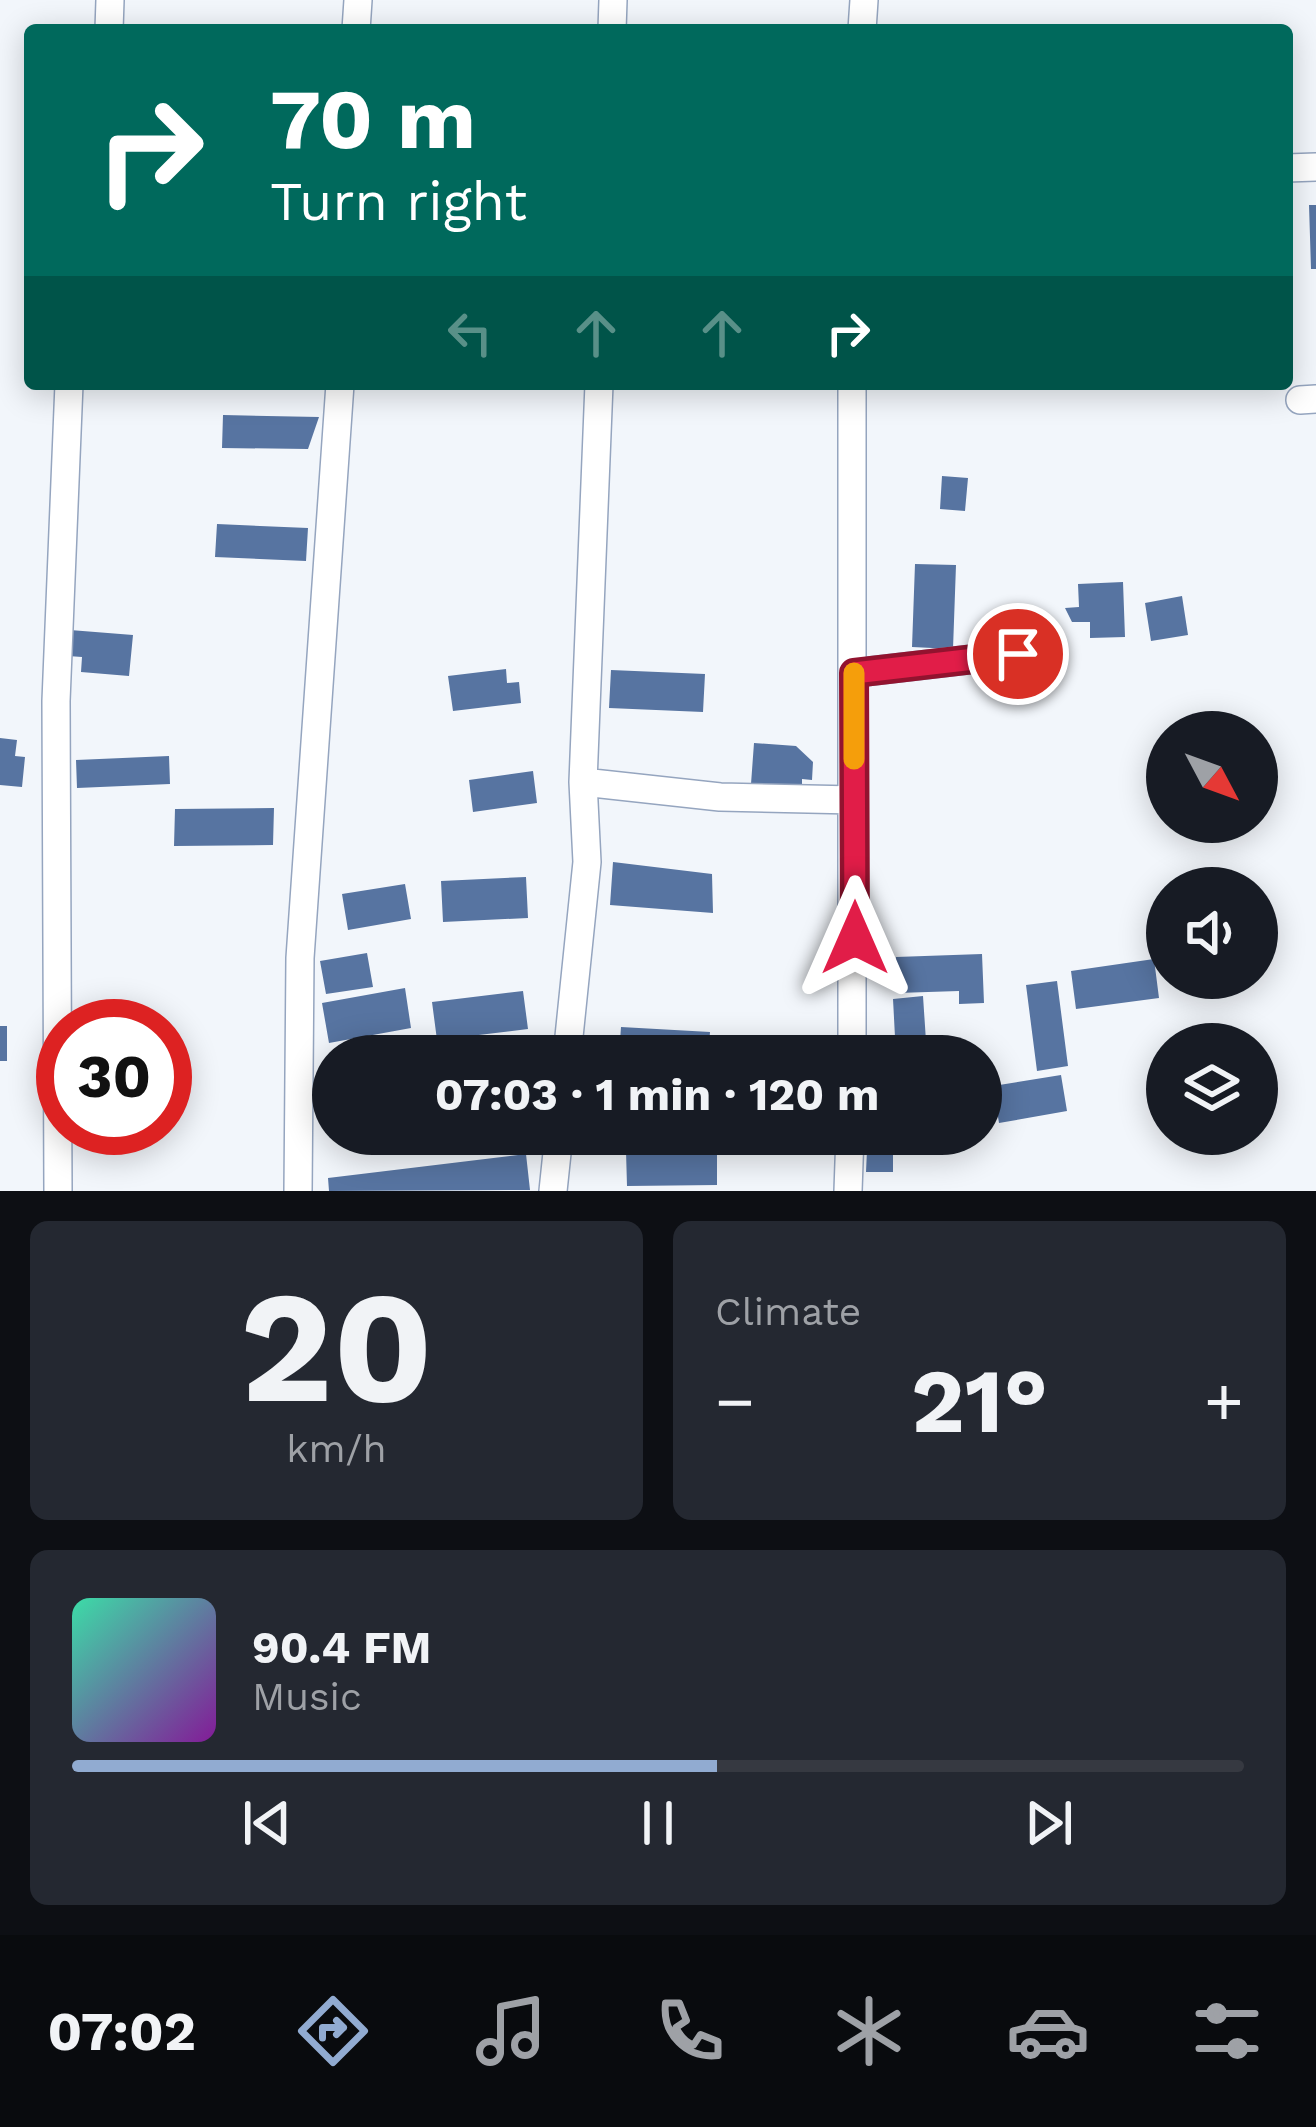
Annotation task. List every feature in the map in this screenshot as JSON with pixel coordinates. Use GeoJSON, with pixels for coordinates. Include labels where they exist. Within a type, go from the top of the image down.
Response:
{"type":"FeatureCollection","features":[{"type":"Feature","properties":{"kind":"street"},"geometry":{"type":"LineString","coordinates":[[58,1191],[56,700],[69,390]]}},
{"type":"Feature","properties":{"kind":"street"},"geometry":{"type":"LineString","coordinates":[[298,1191],[301,958],[340,390]]}},
{"type":"Feature","properties":{"kind":"street"},"geometry":{"type":"LineString","coordinates":[[569,1035],[587,862],[583,782],[599,390]]}},
{"type":"Feature","properties":{"kind":"street"},"geometry":{"type":"LineString","coordinates":[[852,390],[852,1035]]}},
{"type":"Feature","properties":{"kind":"street"},"geometry":{"type":"LineString","coordinates":[[854,673],[1018,654]]}},
{"type":"Feature","properties":{"kind":"street"},"geometry":{"type":"LineString","coordinates":[[583,782],[721,797],[854,800]]}},
{"type":"Feature","properties":{"kind":"street"},"geometry":{"type":"LineString","coordinates":[[553,1191],[557,1155]]}},
{"type":"Feature","properties":{"kind":"street"},"geometry":{"type":"LineString","coordinates":[[848,1191],[849,1155]]}},
{"type":"Feature","properties":{"kind":"building"},"geometry":{"type":"Polygon","coordinates":[[[1309,205],[1316,205],[1316,269],[1311,269],[1309,205]]]}},
{"type":"Feature","properties":{"kind":"building"},"geometry":{"type":"Polygon","coordinates":[[[223,415],[319,417],[308,449],[222,448],[223,415]]]}},
{"type":"Feature","properties":{"kind":"building"},"geometry":{"type":"Polygon","coordinates":[[[942,476],[968,478],[965,511],[940,509],[942,476]]]}},
{"type":"Feature","properties":{"kind":"building"},"geometry":{"type":"Polygon","coordinates":[[[217,524],[308,528],[306,561],[215,557],[217,524]]]}},
{"type":"Feature","properties":{"kind":"building"},"geometry":{"type":"Polygon","coordinates":[[[915,564],[956,565],[953,649],[912,647],[915,564]]]}},
{"type":"Feature","properties":{"kind":"building"},"geometry":{"type":"Polygon","coordinates":[[[1123,582],[1125,637],[1090,638],[1090,622],[1072,622],[1065,608],[1079,607],[1078,584],[1123,582]]]}},
{"type":"Feature","properties":{"kind":"building"},"geometry":{"type":"Polygon","coordinates":[[[1182,596],[1188,635],[1151,641],[1145,603],[1182,596]]]}},
{"type":"Feature","properties":{"kind":"building"},"geometry":{"type":"Polygon","coordinates":[[[70,630],[133,635],[129,676],[81,672],[82,657],[68,656],[70,630]]]}},
{"type":"Feature","properties":{"kind":"building"},"geometry":{"type":"Polygon","coordinates":[[[506,669],[507,683],[519,682],[521,703],[453,711],[448,676],[506,669]]]}},
{"type":"Feature","properties":{"kind":"building"},"geometry":{"type":"Polygon","coordinates":[[[611,670],[705,674],[703,712],[609,708],[611,670]]]}},
{"type":"Feature","properties":{"kind":"building"},"geometry":{"type":"Polygon","coordinates":[[[0,738],[17,740],[15,756],[25,757],[22,787],[0,785],[0,738]]]}},
{"type":"Feature","properties":{"kind":"building"},"geometry":{"type":"Polygon","coordinates":[[[754,743],[796,746],[813,762],[812,780],[802,779],[802,788],[751,784],[754,743]]]}},
{"type":"Feature","properties":{"kind":"building"},"geometry":{"type":"Polygon","coordinates":[[[169,756],[170,784],[77,788],[76,760],[169,756]]]}},
{"type":"Feature","properties":{"kind":"building"},"geometry":{"type":"Polygon","coordinates":[[[533,771],[537,803],[473,812],[469,780],[533,771]]]}},
{"type":"Feature","properties":{"kind":"building"},"geometry":{"type":"Polygon","coordinates":[[[274,808],[273,845],[174,846],[175,809],[274,808]]]}},
{"type":"Feature","properties":{"kind":"building"},"geometry":{"type":"Polygon","coordinates":[[[613,862],[712,874],[713,913],[610,905],[613,862]]]}},
{"type":"Feature","properties":{"kind":"building"},"geometry":{"type":"Polygon","coordinates":[[[526,877],[528,918],[443,922],[441,881],[526,877]]]}},
{"type":"Feature","properties":{"kind":"building"},"geometry":{"type":"Polygon","coordinates":[[[405,884],[411,919],[348,930],[342,894],[405,884]]]}},
{"type":"Feature","properties":{"kind":"building"},"geometry":{"type":"Polygon","coordinates":[[[367,953],[373,987],[326,994],[320,961],[367,953]]]}},
{"type":"Feature","properties":{"kind":"building"},"geometry":{"type":"Polygon","coordinates":[[[982,954],[984,1003],[959,1004],[959,991],[897,993],[896,957],[982,954]]]}},
{"type":"Feature","properties":{"kind":"building"},"geometry":{"type":"Polygon","coordinates":[[[1146,960],[1146,999],[1151,999],[1076,1009],[1071,971],[1146,960]]]}},
{"type":"Feature","properties":{"kind":"building"},"geometry":{"type":"Polygon","coordinates":[[[1057,981],[1068,1066],[1037,1071],[1026,985],[1057,981]]]}},
{"type":"Feature","properties":{"kind":"building"},"geometry":{"type":"Polygon","coordinates":[[[405,988],[411,1028],[373,1035],[328,1035],[322,1003],[405,988]]]}},
{"type":"Feature","properties":{"kind":"building"},"geometry":{"type":"Polygon","coordinates":[[[523,991],[528,1029],[436,1035],[432,1002],[523,991]]]}},
{"type":"Feature","properties":{"kind":"building"},"geometry":{"type":"Polygon","coordinates":[[[923,996],[926,1035],[895,1035],[893,999],[923,996]]]}},
{"type":"Feature","properties":{"kind":"building"},"geometry":{"type":"Polygon","coordinates":[[[0,1026],[7,1026],[7,1061],[0,1061],[0,1026]]]}},
{"type":"Feature","properties":{"kind":"building"},"geometry":{"type":"Polygon","coordinates":[[[621,1027],[710,1032],[710,1035],[620,1035],[621,1027]]]}},
{"type":"Feature","properties":{"kind":"building"},"geometry":{"type":"Polygon","coordinates":[[[1061,1075],[1067,1111],[1002,1122],[1002,1085],[1061,1075]]]}},
{"type":"Feature","properties":{"kind":"building"},"geometry":{"type":"Polygon","coordinates":[[[526,1155],[530,1190],[329,1191],[328,1178],[526,1155]]]}},
{"type":"Feature","properties":{"kind":"building"},"geometry":{"type":"Polygon","coordinates":[[[626,1155],[717,1155],[717,1185],[627,1186],[626,1155]]]}},
{"type":"Feature","properties":{"kind":"building"},"geometry":{"type":"Polygon","coordinates":[[[867,1155],[893,1155],[893,1172],[866,1172],[867,1155]]]}},
{"type":"Feature","properties":{"kind":"slow traffic"},"geometry":{"type":"LineString","coordinates":[[854,673],[854,759]]}},
{"type":"Feature","properties":{"kind":"route"},"geometry":{"type":"LineString","coordinates":[[855,938],[854,673],[1018,654]]}}]}
